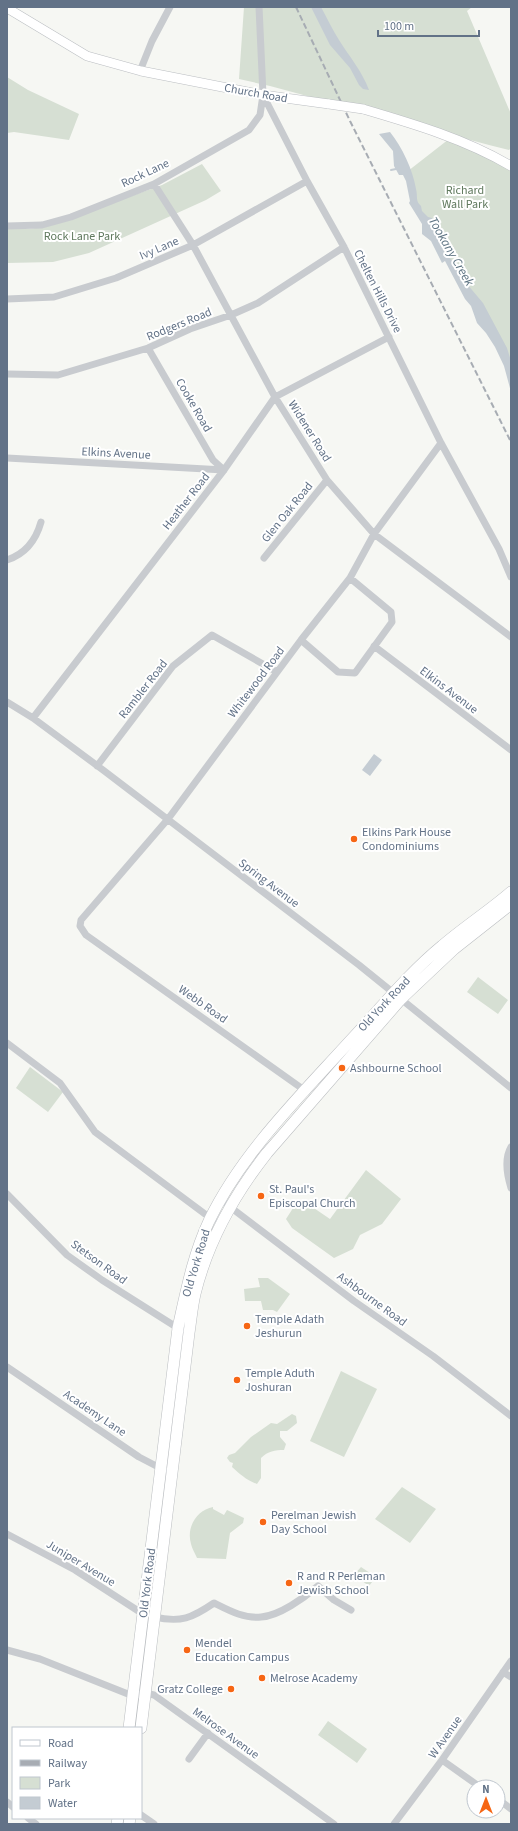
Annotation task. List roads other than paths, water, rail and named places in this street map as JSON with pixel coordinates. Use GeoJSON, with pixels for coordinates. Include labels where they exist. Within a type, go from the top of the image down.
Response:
{"type":"FeatureCollection","features":[{"type":"Feature","properties":{"kind":"highway","name":"Old York Road"},"geometry":{"type":"LineString","coordinates":[[141,1727],[195,1294],[205,1261],[220,1225],[247,1180],[267,1153],[315,1099],[398,996],[421,964],[511,892]]}},
{"type":"Feature","properties":{"kind":"highway","name":"Old York Road"},"geometry":{"type":"LineString","coordinates":[[130,1727],[178,1328],[192,1269],[199,1245],[210,1218],[253,1152],[305,1090],[398,996],[511,904]]}},
{"type":"Feature","properties":{"kind":"main road","name":"Church Road"},"geometry":{"type":"LineString","coordinates":[[7,8],[87,56],[140,71],[263,95],[363,109],[466,142],[511,166]]}},
{"type":"Feature","properties":{"kind":"street"},"geometry":{"type":"LineString","coordinates":[[140,71],[152,40],[170,7]]}},
{"type":"Feature","properties":{"kind":"street","name":"Chelten Hills Drive"},"geometry":{"type":"LineString","coordinates":[[259,7],[263,95],[307,181],[344,247],[442,443],[499,549],[511,576]]}},
{"type":"Feature","properties":{"kind":"street","name":"Rock Lane"},"geometry":{"type":"LineString","coordinates":[[7,226],[42,225],[71,217],[154,184],[249,130],[260,115],[263,95]]}},
{"type":"Feature","properties":{"kind":"street","name":"Ivy Lane"},"geometry":{"type":"LineString","coordinates":[[7,299],[43,299],[66,294],[116,278],[193,246],[307,181]]}},
{"type":"Feature","properties":{"kind":"street","name":"Widener Road"},"geometry":{"type":"LineString","coordinates":[[154,184],[193,246],[275,397],[327,480],[374,534],[511,637]]}},
{"type":"Feature","properties":{"kind":"street","name":"Rodgers Road"},"geometry":{"type":"LineString","coordinates":[[7,374],[58,375],[148,348],[190,329],[231,315],[258,302],[344,247]]}},
{"type":"Feature","properties":{"kind":"street","name":"Heather Road"},"geometry":{"type":"LineString","coordinates":[[33,718],[224,470],[275,397],[389,337]]}},
{"type":"Feature","properties":{"kind":"street","name":"Cooke Road"},"geometry":{"type":"LineString","coordinates":[[148,348],[213,460],[224,470]]}},
{"type":"Feature","properties":{"kind":"street","name":"Whitewood Road"},"geometry":{"type":"LineString","coordinates":[[80,926],[80,920],[84,915],[168,819],[301,640],[350,578],[374,534],[442,443]]}},
{"type":"Feature","properties":{"kind":"street","name":"Elkins Avenue"},"geometry":{"type":"LineString","coordinates":[[7,458],[224,470]]}},
{"type":"Feature","properties":{"kind":"street","name":"Glen Oak Road"},"geometry":{"type":"LineString","coordinates":[[264,558],[327,480]]}},
{"type":"Feature","properties":{"kind":"street"},"geometry":{"type":"LineString","coordinates":[[7,560],[21,554],[28,547],[35,536],[40,522]]}},
{"type":"Feature","properties":{"kind":"street"},"geometry":{"type":"LineString","coordinates":[[301,640],[338,672],[355,673],[392,622],[391,612],[350,578]]}},
{"type":"Feature","properties":{"kind":"street","name":"Rambler Road"},"geometry":{"type":"LineString","coordinates":[[97,766],[173,666],[212,635],[277,672]]}},
{"type":"Feature","properties":{"kind":"street","name":"Elkins Avenue"},"geometry":{"type":"LineString","coordinates":[[374,646],[511,750]]}},
{"type":"Feature","properties":{"kind":"street","name":"Spring Avenue"},"geometry":{"type":"LineString","coordinates":[[7,702],[33,718],[168,819],[398,996],[511,1088]]}},
{"type":"Feature","properties":{"kind":"street","name":"Webb Road"},"geometry":{"type":"LineString","coordinates":[[80,926],[86,935],[305,1090],[315,1099]]}},
{"type":"Feature","properties":{"kind":"street"},"geometry":{"type":"LineString","coordinates":[[7,1042],[60,1083],[95,1132],[220,1225]]}},
{"type":"Feature","properties":{"kind":"street"},"geometry":{"type":"LineString","coordinates":[[511,1147],[507,1159],[507,1168],[511,1188]]}},
{"type":"Feature","properties":{"kind":"street","name":"Stetson Road"},"geometry":{"type":"LineString","coordinates":[[7,1194],[73,1259],[102,1280],[178,1328],[189,1333]]}},
{"type":"Feature","properties":{"kind":"street","name":"Ashbourne Road"},"geometry":{"type":"LineString","coordinates":[[221,1200],[231,1206],[354,1301],[433,1356],[510,1415]]}},
{"type":"Feature","properties":{"kind":"street","name":"Academy Lane"},"geometry":{"type":"LineString","coordinates":[[7,1367],[139,1457],[172,1475]]}},
{"type":"Feature","properties":{"kind":"street","name":"Juniper Avenue"},"geometry":{"type":"LineString","coordinates":[[8,1536],[75,1570],[143,1614]]}},
{"type":"Feature","properties":{"kind":"street"},"geometry":{"type":"LineString","coordinates":[[154,1617],[170,1620],[185,1618],[198,1613],[214,1603],[232,1613],[261,1618],[304,1598],[318,1586],[334,1600],[351,1610]]}},
{"type":"Feature","properties":{"kind":"street"},"geometry":{"type":"LineString","coordinates":[[7,1650],[40,1659],[133,1696],[145,1693]]}},
{"type":"Feature","properties":{"kind":"street","name":"W Avenue"},"geometry":{"type":"LineString","coordinates":[[394,1824],[442,1760],[511,1661]]}},
{"type":"Feature","properties":{"kind":"street"},"geometry":{"type":"LineString","coordinates":[[503,1672],[511,1677]]}},
{"type":"Feature","properties":{"kind":"street","name":"Melrose Avenue"},"geometry":{"type":"LineString","coordinates":[[145,1693],[154,1695],[334,1824]]}},
{"type":"Feature","properties":{"kind":"street"},"geometry":{"type":"LineString","coordinates":[[189,1759],[208,1733]]}},
{"type":"Feature","properties":{"kind":"street"},"geometry":{"type":"LineString","coordinates":[[442,1760],[469,1779]]}},
{"type":"Feature","properties":{"kind":"street"},"geometry":{"type":"LineString","coordinates":[[142,1816],[154,1824]]}},
{"type":"Feature","properties":{"kind":"water"},"geometry":{"type":"Polygon","coordinates":[[[311,7],[321,7],[336,36],[363,76],[369,90],[363,89],[359,85],[350,68],[330,45],[311,7]]]}},
{"type":"Feature","properties":{"kind":"water"},"geometry":{"type":"Polygon","coordinates":[[[390,132],[403,152],[410,167],[415,182],[417,200],[422,211],[428,217],[432,218],[438,227],[440,243],[445,252],[452,261],[456,262],[464,274],[467,284],[483,303],[507,348],[511,361],[511,392],[504,366],[495,347],[477,323],[471,306],[465,299],[445,261],[442,263],[431,241],[422,234],[422,224],[409,203],[410,201],[406,181],[403,175],[399,175],[394,166],[393,151],[379,134],[390,132]]]}},
{"type":"Feature","properties":{"kind":"water"},"geometry":{"type":"Polygon","coordinates":[[[374,754],[382,760],[370,776],[362,770],[374,754]]]}},
{"type":"Feature","properties":{"kind":"waterway"},"geometry":{"type":"LineString","coordinates":[[391,170],[396,169]]}},
{"type":"Feature","properties":{"kind":"railway"},"geometry":{"type":"LineString","coordinates":[[296,7],[350,121],[511,442]]}},
{"type":"Feature","properties":{"kind":"place","name":"Elkins Park House Condominiums"},"geometry":{"type":"Point","coordinates":[354,839]}},
{"type":"Feature","properties":{"kind":"place","name":"Ashbourne School"},"geometry":{"type":"Point","coordinates":[342,1068]}},
{"type":"Feature","properties":{"kind":"place","name":"St. Paul's Episcopal Church"},"geometry":{"type":"Point","coordinates":[261,1196]}},
{"type":"Feature","properties":{"kind":"place","name":"Temple Adath Jeshurun"},"geometry":{"type":"Point","coordinates":[247,1326]}},
{"type":"Feature","properties":{"kind":"place","name":"Temple Aduth Joshuran"},"geometry":{"type":"Point","coordinates":[237,1380]}},
{"type":"Feature","properties":{"kind":"place","name":"Perelman Jewish Day School"},"geometry":{"type":"Point","coordinates":[263,1522]}},
{"type":"Feature","properties":{"kind":"place","name":"R and R Perleman Jewish School"},"geometry":{"type":"Point","coordinates":[289,1583]}},
{"type":"Feature","properties":{"kind":"place","name":"Mendel Education Campus"},"geometry":{"type":"Point","coordinates":[187,1650]}},
{"type":"Feature","properties":{"kind":"place","name":"Melrose Academy"},"geometry":{"type":"Point","coordinates":[262,1678]}},
{"type":"Feature","properties":{"kind":"place","name":"Gratz College"},"geometry":{"type":"Point","coordinates":[231,1689]}},
{"type":"Feature","properties":{"kind":"park label","name":"Richard Wall Park"},"geometry":{"type":"Point","coordinates":[465,197]}},
{"type":"Feature","properties":{"kind":"park label","name":"Rock Lane Park"},"geometry":{"type":"Point","coordinates":[82,236]}},
{"type":"Feature","properties":{"kind":"water label","name":"Tookany Creek"},"geometry":{"type":"Point","coordinates":[452,251]}}]}
